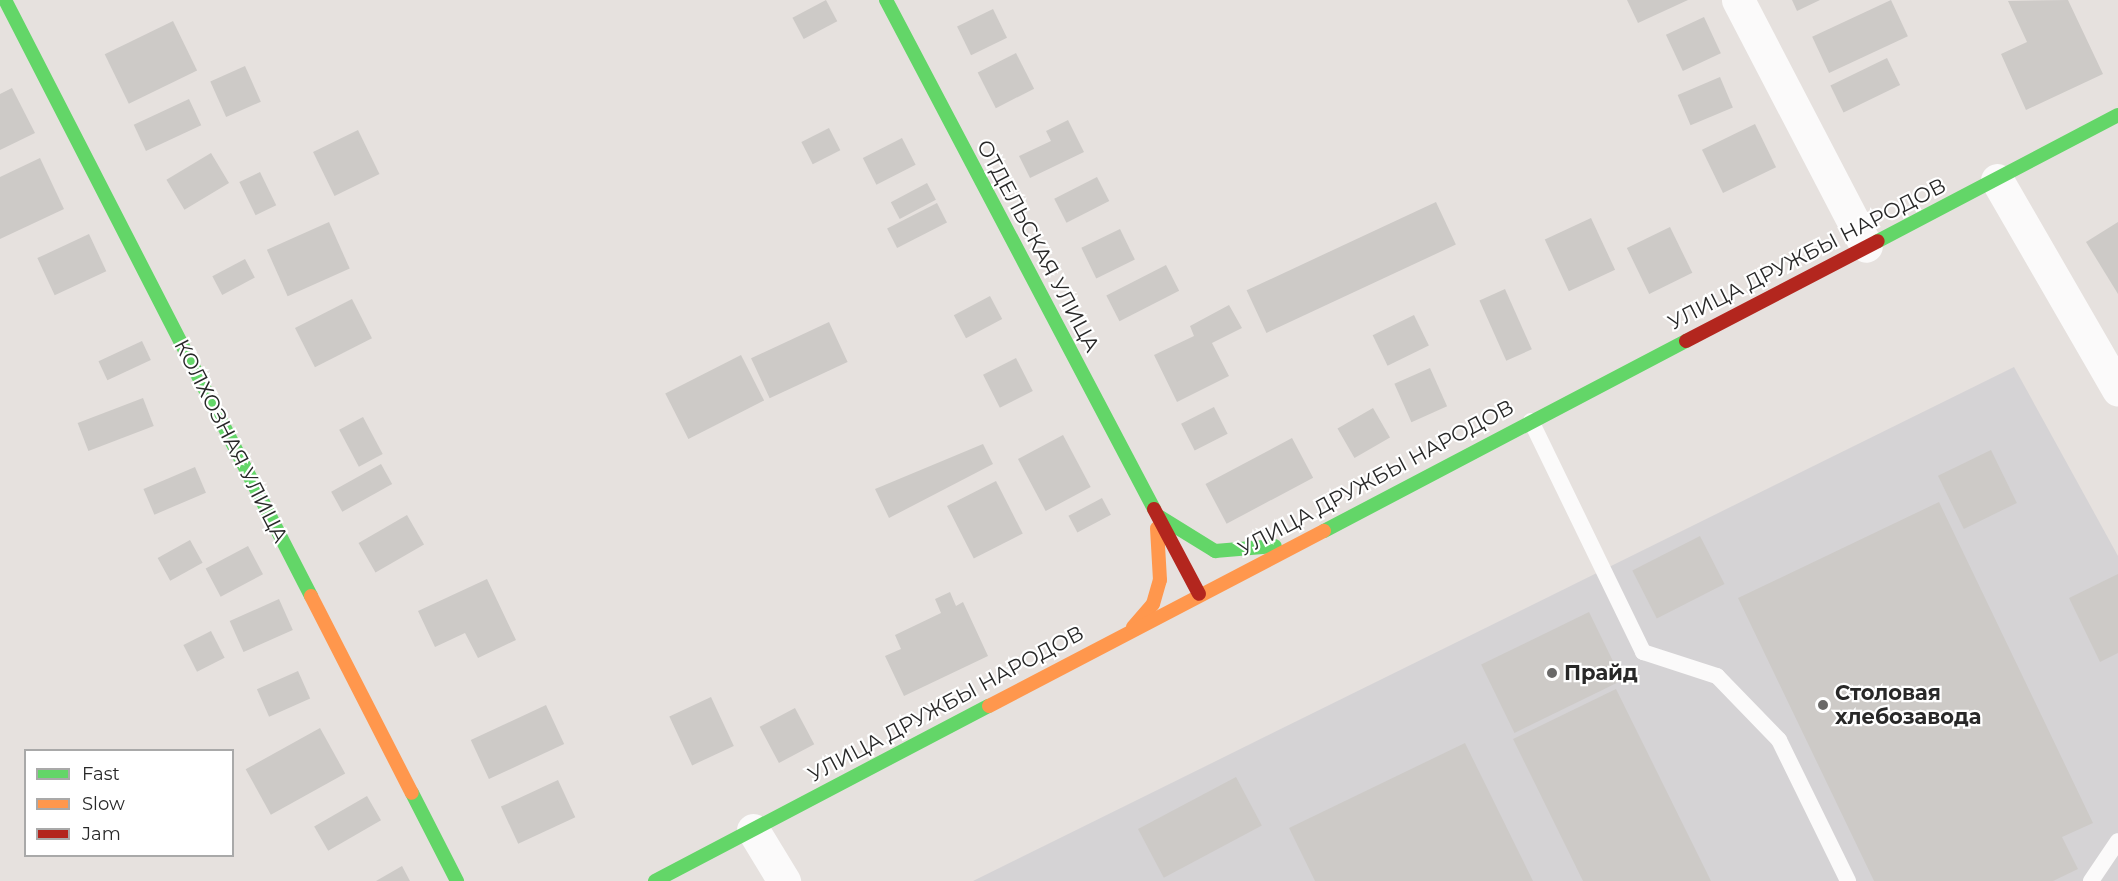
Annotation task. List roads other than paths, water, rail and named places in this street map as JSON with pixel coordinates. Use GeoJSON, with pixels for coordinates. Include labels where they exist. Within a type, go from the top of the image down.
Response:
{"type":"FeatureCollection","features":[{"type":"Feature","properties":{"kind":"street","name":"КОЛХОЗНАЯ УЛИЦА"},"geometry":{"type":"LineString","coordinates":[[5,0],[458,881]]}},
{"type":"Feature","properties":{"kind":"street","name":"ОТДЕЛЬСКАЯ УЛИЦА"},"geometry":{"type":"LineString","coordinates":[[886,0],[1199,594]]}},
{"type":"Feature","properties":{"kind":"street"},"geometry":{"type":"LineString","coordinates":[[1738,0],[1866,246]]}},
{"type":"Feature","properties":{"kind":"street","name":"УЛИЦА ДРУЖБЫ НАРОДОВ"},"geometry":{"type":"LineString","coordinates":[[655,881],[1130,630],[2118,115]]}},
{"type":"Feature","properties":{"kind":"street"},"geometry":{"type":"LineString","coordinates":[[1997,180],[2118,390]]}},
{"type":"Feature","properties":{"kind":"street","name":"ОТДЕЛЬСКАЯ УЛИЦА"},"geometry":{"type":"LineString","coordinates":[[1154,511],[1215,551],[1297,543]]}},
{"type":"Feature","properties":{"kind":"street","name":"ОТДЕЛЬСКАЯ УЛИЦА"},"geometry":{"type":"LineString","coordinates":[[1130,630],[1153,604],[1160,580],[1154,511]]}},
{"type":"Feature","properties":{"kind":"street"},"geometry":{"type":"LineString","coordinates":[[753,830],[784,881]]}},
{"type":"Feature","properties":{"kind":"lane"},"geometry":{"type":"LineString","coordinates":[[1531,421],[1643,652],[1717,676],[1779,741],[1848,881]]}},
{"type":"Feature","properties":{"kind":"lane"},"geometry":{"type":"LineString","coordinates":[[2091,881],[2118,841]]}},
{"type":"Feature","properties":{"kind":"place","name":"Прайд"},"geometry":{"type":"Point","coordinates":[1552,673]}},
{"type":"Feature","properties":{"kind":"place","name":"Столовая хлебозавода"},"geometry":{"type":"Point","coordinates":[1823,705]}}]}
